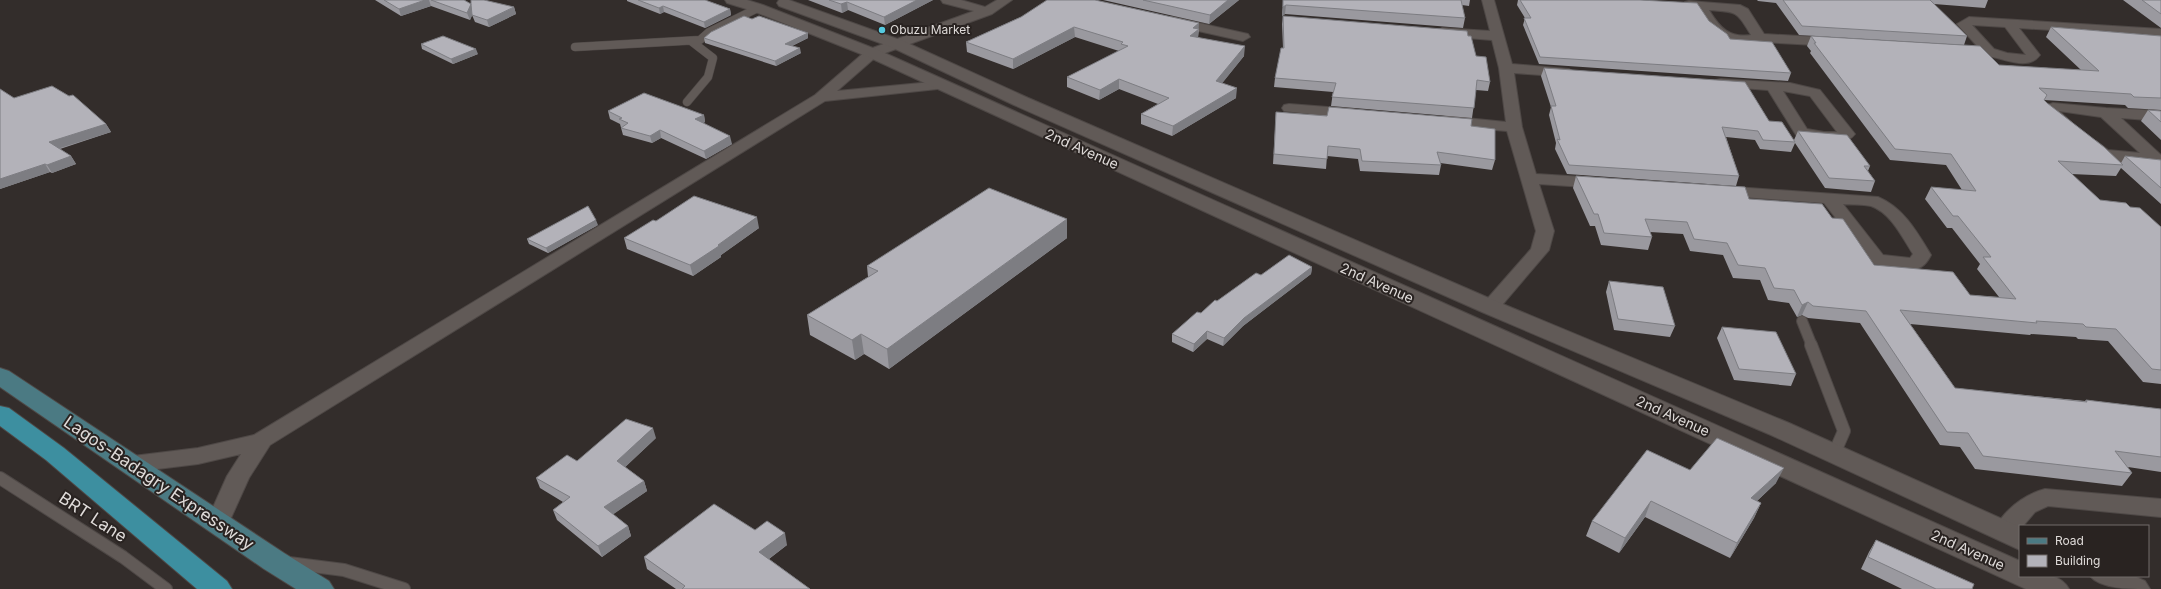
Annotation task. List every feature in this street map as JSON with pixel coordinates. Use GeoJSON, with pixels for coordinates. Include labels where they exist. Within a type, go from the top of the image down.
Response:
{"type":"FeatureCollection","features":[{"type":"Feature","properties":{"kind":"highway"},"geometry":{"type":"LineString","coordinates":[[0,414],[55,454],[217,589]]}},
{"type":"Feature","properties":{"kind":"main road","name":"Lagos-Badagry Expressway"},"geometry":{"type":"LineString","coordinates":[[0,376],[274,561],[319,589]]}},
{"type":"Feature","properties":{"kind":"street","name":"2nd Avenue"},"geometry":{"type":"LineString","coordinates":[[732,0],[766,4],[897,44],[1020,101],[1490,307],[1780,429],[2012,535]]}},
{"type":"Feature","properties":{"kind":"street"},"geometry":{"type":"LineString","coordinates":[[947,0],[987,11]]}},
{"type":"Feature","properties":{"kind":"street"},"geometry":{"type":"LineString","coordinates":[[132,464],[177,460],[208,455],[262,440],[820,98],[872,53],[987,11],[1006,0]]}},
{"type":"Feature","properties":{"kind":"street"},"geometry":{"type":"LineString","coordinates":[[1488,0],[1506,68],[1514,127],[1545,231],[1540,250],[1490,307]]}},
{"type":"Feature","properties":{"kind":"street","name":"2nd Avenue"},"geometry":{"type":"LineString","coordinates":[[766,4],[2019,574]]}},
{"type":"Feature","properties":{"kind":"street"},"geometry":{"type":"LineString","coordinates":[[1677,4],[1735,8],[1742,12],[1760,38]]}},
{"type":"Feature","properties":{"kind":"street"},"geometry":{"type":"LineString","coordinates":[[1700,5],[1714,29],[1725,36],[1745,40],[1760,38],[1846,43]]}},
{"type":"Feature","properties":{"kind":"street"},"geometry":{"type":"LineString","coordinates":[[1161,19],[1243,37]]}},
{"type":"Feature","properties":{"kind":"street"},"geometry":{"type":"LineString","coordinates":[[1989,52],[1964,24],[1969,21],[1980,21],[2161,33]]}},
{"type":"Feature","properties":{"kind":"street"},"geometry":{"type":"LineString","coordinates":[[1947,50],[1989,52],[2006,57],[2029,58],[2033,55],[2009,24]]}},
{"type":"Feature","properties":{"kind":"street"},"geometry":{"type":"LineString","coordinates":[[1426,31],[1497,36]]}},
{"type":"Feature","properties":{"kind":"street"},"geometry":{"type":"LineString","coordinates":[[1506,68],[1585,74]]}},
{"type":"Feature","properties":{"kind":"street"},"geometry":{"type":"LineString","coordinates":[[1710,83],[1790,87],[1815,93],[1847,134],[1839,137],[1827,137],[1800,132],[1773,87]]}},
{"type":"Feature","properties":{"kind":"street"},"geometry":{"type":"LineString","coordinates":[[820,98],[942,85]]}},
{"type":"Feature","properties":{"kind":"street"},"geometry":{"type":"LineString","coordinates":[[2106,113],[2155,158],[2121,157],[2103,154],[2048,110],[2053,106],[2106,113],[2161,116]]}},
{"type":"Feature","properties":{"kind":"street"},"geometry":{"type":"LineString","coordinates":[[1289,108],[1364,115]]}},
{"type":"Feature","properties":{"kind":"street"},"geometry":{"type":"LineString","coordinates":[[1432,120],[1514,127]]}},
{"type":"Feature","properties":{"kind":"street"},"geometry":{"type":"LineString","coordinates":[[1529,178],[1616,184]]}},
{"type":"Feature","properties":{"kind":"street"},"geometry":{"type":"LineString","coordinates":[[1703,190],[1829,198],[1872,201],[1884,206],[1904,224],[1922,255],[1915,263],[1898,263],[1878,259],[1829,198]]}},
{"type":"Feature","properties":{"kind":"street"},"geometry":{"type":"LineString","coordinates":[[218,523],[238,476],[262,440]]}},
{"type":"Feature","properties":{"kind":"street"},"geometry":{"type":"LineString","coordinates":[[2012,535],[2027,506],[2044,497],[2161,508]]}},
{"type":"Feature","properties":{"kind":"street"},"geometry":{"type":"LineString","coordinates":[[2027,577],[2054,589]]}},
{"type":"Feature","properties":{"kind":"street"},"geometry":{"type":"LineString","coordinates":[[2107,577],[2135,589]]}},
{"type":"Feature","properties":{"kind":"lane"},"geometry":{"type":"LineString","coordinates":[[575,47],[700,40],[709,32],[766,4]]}},
{"type":"Feature","properties":{"kind":"lane"},"geometry":{"type":"LineString","coordinates":[[687,102],[708,80],[713,67],[713,58],[691,41]]}},
{"type":"Feature","properties":{"kind":"lane"},"geometry":{"type":"LineString","coordinates":[[1802,321],[1844,431],[1834,454]]}},
{"type":"Feature","properties":{"kind":"lane","name":"BRT Lane"},"geometry":{"type":"LineString","coordinates":[[0,478],[124,557],[166,589]]}},
{"type":"Feature","properties":{"kind":"lane"},"geometry":{"type":"LineString","coordinates":[[274,561],[344,570],[404,589]]}},
{"type":"Feature","properties":{"kind":"building"},"geometry":{"type":"Polygon","coordinates":[[[384,0],[425,0],[399,9],[384,0]]]}},
{"type":"Feature","properties":{"kind":"building"},"geometry":{"type":"Polygon","coordinates":[[[431,0],[464,0],[471,4],[467,13],[431,0]]]}},
{"type":"Feature","properties":{"kind":"building"},"geometry":{"type":"Polygon","coordinates":[[[471,0],[484,0],[514,7],[487,20],[472,15],[471,0]]]}},
{"type":"Feature","properties":{"kind":"building"},"geometry":{"type":"Polygon","coordinates":[[[638,0],[705,0],[730,9],[704,22],[663,6],[659,8],[638,0]]]}},
{"type":"Feature","properties":{"kind":"building"},"geometry":{"type":"Polygon","coordinates":[[[829,0],[917,0],[884,17],[847,2],[841,4],[829,0]]]}},
{"type":"Feature","properties":{"kind":"building"},"geometry":{"type":"Polygon","coordinates":[[[1047,0],[1095,0],[1199,23],[1193,28],[1199,29],[1190,36],[1245,46],[1216,81],[1237,88],[1173,126],[1141,114],[1169,98],[1119,79],[1100,90],[1067,77],[1128,46],[1121,44],[1123,42],[1074,27],[1013,59],[966,42],[1021,17],[1047,0]]]}},
{"type":"Feature","properties":{"kind":"building"},"geometry":{"type":"Polygon","coordinates":[[[1143,0],[1228,0],[1210,15],[1143,0]]]}},
{"type":"Feature","properties":{"kind":"building"},"geometry":{"type":"Polygon","coordinates":[[[1283,0],[1461,0],[1465,18],[1286,5],[1283,7],[1283,0]]]}},
{"type":"Feature","properties":{"kind":"building"},"geometry":{"type":"Polygon","coordinates":[[[1520,0],[1640,0],[1697,3],[1709,21],[1727,34],[1730,39],[1772,42],[1791,73],[1540,57],[1524,18],[1531,18],[1520,0]]]}},
{"type":"Feature","properties":{"kind":"building"},"geometry":{"type":"Polygon","coordinates":[[[1783,0],[1930,0],[1967,36],[1802,26],[1783,0]]]}},
{"type":"Feature","properties":{"kind":"building"},"geometry":{"type":"Polygon","coordinates":[[[2142,0],[2161,0],[2161,14],[2142,0]]]}},
{"type":"Feature","properties":{"kind":"building"},"geometry":{"type":"Polygon","coordinates":[[[744,16],[752,19],[759,16],[808,33],[785,44],[800,48],[775,61],[704,38],[711,32],[744,16]]]}},
{"type":"Feature","properties":{"kind":"building"},"geometry":{"type":"Polygon","coordinates":[[[1283,16],[1467,31],[1468,36],[1471,36],[1476,56],[1486,57],[1490,82],[1477,80],[1474,108],[1332,97],[1336,83],[1275,78],[1281,48],[1284,48],[1283,16]]]}},
{"type":"Feature","properties":{"kind":"building"},"geometry":{"type":"Polygon","coordinates":[[[2051,27],[2161,36],[2161,98],[2134,97],[2131,94],[2039,88],[2047,95],[2044,100],[2047,103],[2104,147],[2123,165],[2058,161],[2100,200],[2126,203],[2130,207],[2140,208],[2161,227],[2161,370],[2152,369],[2116,329],[2086,327],[2083,324],[2036,321],[2037,323],[1900,310],[1955,388],[2087,402],[2086,400],[2161,409],[2161,457],[2115,451],[2132,473],[1983,456],[1968,433],[1947,432],[1866,311],[1813,306],[1808,302],[1802,305],[1794,290],[1774,288],[1765,268],[1738,265],[1727,243],[1694,239],[1687,222],[1645,219],[1652,237],[1604,233],[1598,214],[1594,214],[1576,176],[1745,187],[1749,199],[1822,204],[1832,218],[1843,219],[1874,265],[1953,272],[1970,295],[2016,299],[1983,257],[1991,257],[1958,216],[1953,216],[1931,187],[1976,191],[1951,154],[1895,149],[1814,43],[1816,43],[1811,36],[1980,46],[1999,65],[2099,71],[2051,27]]]}},
{"type":"Feature","properties":{"kind":"building"},"geometry":{"type":"Polygon","coordinates":[[[443,36],[476,49],[451,59],[421,44],[443,36]]]}},
{"type":"Feature","properties":{"kind":"building"},"geometry":{"type":"Polygon","coordinates":[[[1544,68],[1745,82],[1769,121],[1782,122],[1795,142],[1763,140],[1758,131],[1722,127],[1739,176],[1569,165],[1557,139],[1560,140],[1551,106],[1556,106],[1544,68]]]}},
{"type":"Feature","properties":{"kind":"building"},"geometry":{"type":"Polygon","coordinates":[[[52,86],[69,96],[73,95],[106,124],[49,142],[71,156],[0,179],[0,89],[14,98],[52,86]]]}},
{"type":"Feature","properties":{"kind":"building"},"geometry":{"type":"Polygon","coordinates":[[[644,93],[704,115],[695,119],[730,136],[704,151],[660,130],[650,136],[621,128],[628,123],[619,119],[622,118],[608,111],[644,93]]]}},
{"type":"Feature","properties":{"kind":"building"},"geometry":{"type":"Polygon","coordinates":[[[1329,107],[1472,119],[1471,126],[1495,129],[1495,160],[1437,152],[1441,165],[1362,161],[1360,149],[1328,146],[1327,159],[1274,154],[1276,112],[1327,116],[1329,107]]]}},
{"type":"Feature","properties":{"kind":"building"},"geometry":{"type":"Polygon","coordinates":[[[2148,110],[2161,111],[2161,122],[2148,110]]]}},
{"type":"Feature","properties":{"kind":"building"},"geometry":{"type":"Polygon","coordinates":[[[1798,131],[1847,135],[1870,166],[1864,166],[1875,181],[1829,178],[1798,131]]]}},
{"type":"Feature","properties":{"kind":"building"},"geometry":{"type":"Polygon","coordinates":[[[2125,156],[2161,160],[2161,188],[2125,156]]]}},
{"type":"Feature","properties":{"kind":"building"},"geometry":{"type":"Polygon","coordinates":[[[989,188],[1067,219],[887,349],[861,334],[852,340],[807,315],[878,271],[867,266],[989,188]]]}},
{"type":"Feature","properties":{"kind":"building"},"geometry":{"type":"Polygon","coordinates":[[[694,196],[757,217],[718,245],[719,246],[690,265],[624,238],[653,220],[656,221],[694,196]]]}},
{"type":"Feature","properties":{"kind":"building"},"geometry":{"type":"Polygon","coordinates":[[[588,206],[596,220],[546,248],[527,239],[588,206]]]}},
{"type":"Feature","properties":{"kind":"building"},"geometry":{"type":"Polygon","coordinates":[[[1289,255],[1312,267],[1244,318],[1224,338],[1207,331],[1194,344],[1172,334],[1197,312],[1201,313],[1215,300],[1217,301],[1256,273],[1261,275],[1289,255]]]}},
{"type":"Feature","properties":{"kind":"building"},"geometry":{"type":"Polygon","coordinates":[[[1609,281],[1663,287],[1675,326],[1618,319],[1609,281]]]}},
{"type":"Feature","properties":{"kind":"building"},"geometry":{"type":"Polygon","coordinates":[[[1722,327],[1776,332],[1796,374],[1739,369],[1722,327]]]}},
{"type":"Feature","properties":{"kind":"building"},"geometry":{"type":"Polygon","coordinates":[[[626,419],[653,428],[617,461],[644,481],[604,507],[628,526],[598,546],[553,510],[570,497],[536,478],[567,455],[577,461],[626,419]]]}},
{"type":"Feature","properties":{"kind":"building"},"geometry":{"type":"Polygon","coordinates":[[[1717,438],[1784,468],[1751,498],[1761,503],[1737,543],[1651,501],[1625,538],[1592,521],[1647,450],[1690,470],[1717,438]]]}},
{"type":"Feature","properties":{"kind":"building"},"geometry":{"type":"Polygon","coordinates":[[[714,504],[755,530],[767,521],[785,533],[759,552],[810,589],[682,589],[685,586],[644,557],[714,504]]]}},
{"type":"Feature","properties":{"kind":"building"},"geometry":{"type":"Polygon","coordinates":[[[1876,540],[1974,584],[1972,589],[1936,589],[1868,557],[1876,540]]]}},
{"type":"Feature","properties":{"kind":"place","name":"Obuzu Market"},"geometry":{"type":"Point","coordinates":[882,30]}}]}
